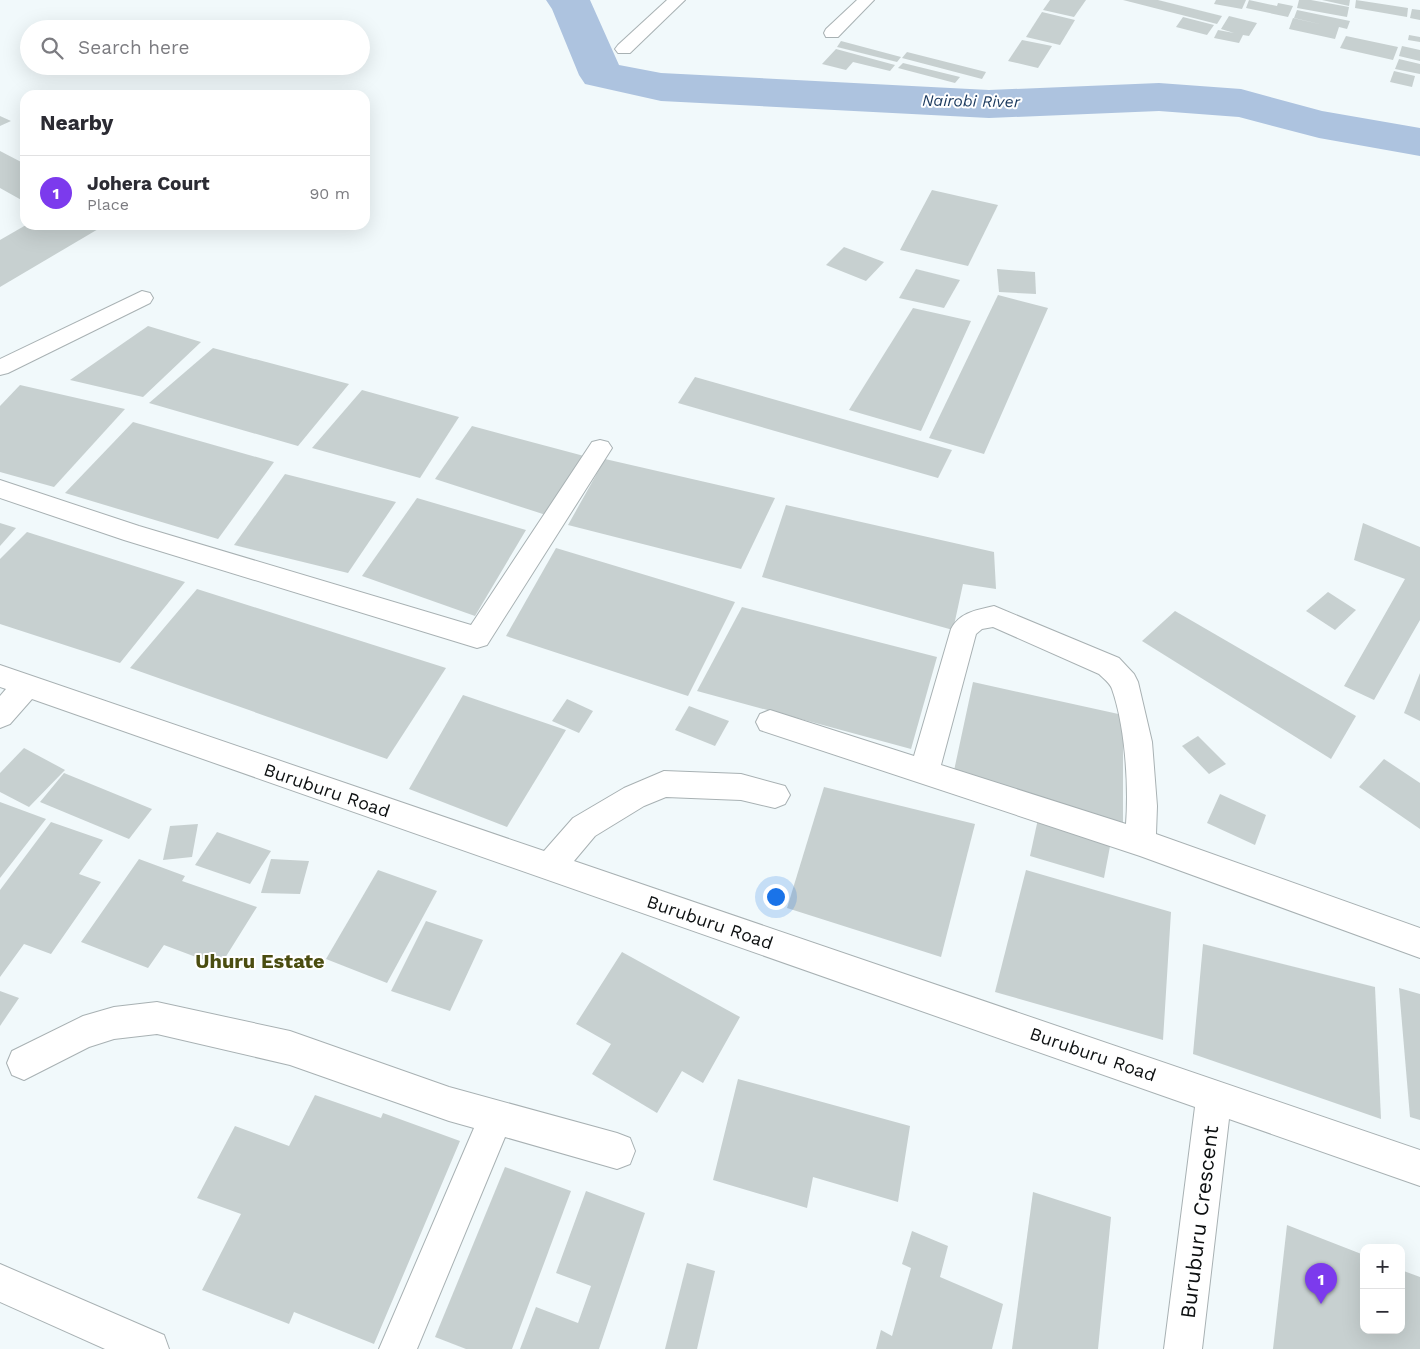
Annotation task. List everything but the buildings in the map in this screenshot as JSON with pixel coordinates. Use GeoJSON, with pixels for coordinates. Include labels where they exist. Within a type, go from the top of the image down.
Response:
{"type":"FeatureCollection","features":[{"type":"Feature","properties":{"kind":"street"},"geometry":{"type":"LineString","coordinates":[[624,49],[677,0]]}},
{"type":"Feature","properties":{"kind":"street"},"geometry":{"type":"LineString","coordinates":[[832,33],[866,0]]}},
{"type":"Feature","properties":{"kind":"street"},"geometry":{"type":"LineString","coordinates":[[0,368],[142,298]]}},
{"type":"Feature","properties":{"kind":"street"},"geometry":{"type":"LineString","coordinates":[[0,489],[133,534],[477,637],[600,448]]}},
{"type":"Feature","properties":{"kind":"street"},"geometry":{"type":"LineString","coordinates":[[924,772],[964,629],[974,621],[994,616],[1081,652],[1109,666],[1124,682],[1138,742],[1142,806],[1140,842]]}},
{"type":"Feature","properties":{"kind":"street"},"geometry":{"type":"LineString","coordinates":[[0,716],[13,681]]}},
{"type":"Feature","properties":{"kind":"street","name":"Buruburu Road"},"geometry":{"type":"LineString","coordinates":[[13,681],[1420,1168]]}},
{"type":"Feature","properties":{"kind":"street"},"geometry":{"type":"LineString","coordinates":[[770,722],[1140,842],[1420,943]]}},
{"type":"Feature","properties":{"kind":"street"},"geometry":{"type":"LineString","coordinates":[[550,866],[584,827],[634,797],[664,784],[741,787],[775,794]]}},
{"type":"Feature","properties":{"kind":"street"},"geometry":{"type":"LineString","coordinates":[[24,1063],[83,1032],[114,1023],[157,1018],[290,1048],[449,1104],[617,1151]]}},
{"type":"Feature","properties":{"kind":"street","name":"Buruburu Crescent"},"geometry":{"type":"LineString","coordinates":[[1183,1349],[1214,1096]]}},
{"type":"Feature","properties":{"kind":"street"},"geometry":{"type":"LineString","coordinates":[[398,1349],[496,1116]]}},
{"type":"Feature","properties":{"kind":"street"},"geometry":{"type":"LineString","coordinates":[[0,1282],[150,1349]]}},
{"type":"Feature","properties":{"kind":"waterway","name":"Nairobi River"},"geometry":{"type":"LineString","coordinates":[[567,0],[570,1],[601,75],[661,87],[989,104],[1159,97],[1241,103],[1319,124],[1420,142]]}},
{"type":"Feature","properties":{"kind":"place","name":"Johera Court"},"geometry":{"type":"Point","coordinates":[1321,1304]}},
{"type":"Feature","properties":{"kind":"district","name":"Uhuru Estate"},"geometry":{"type":"Point","coordinates":[260,961]}}]}
